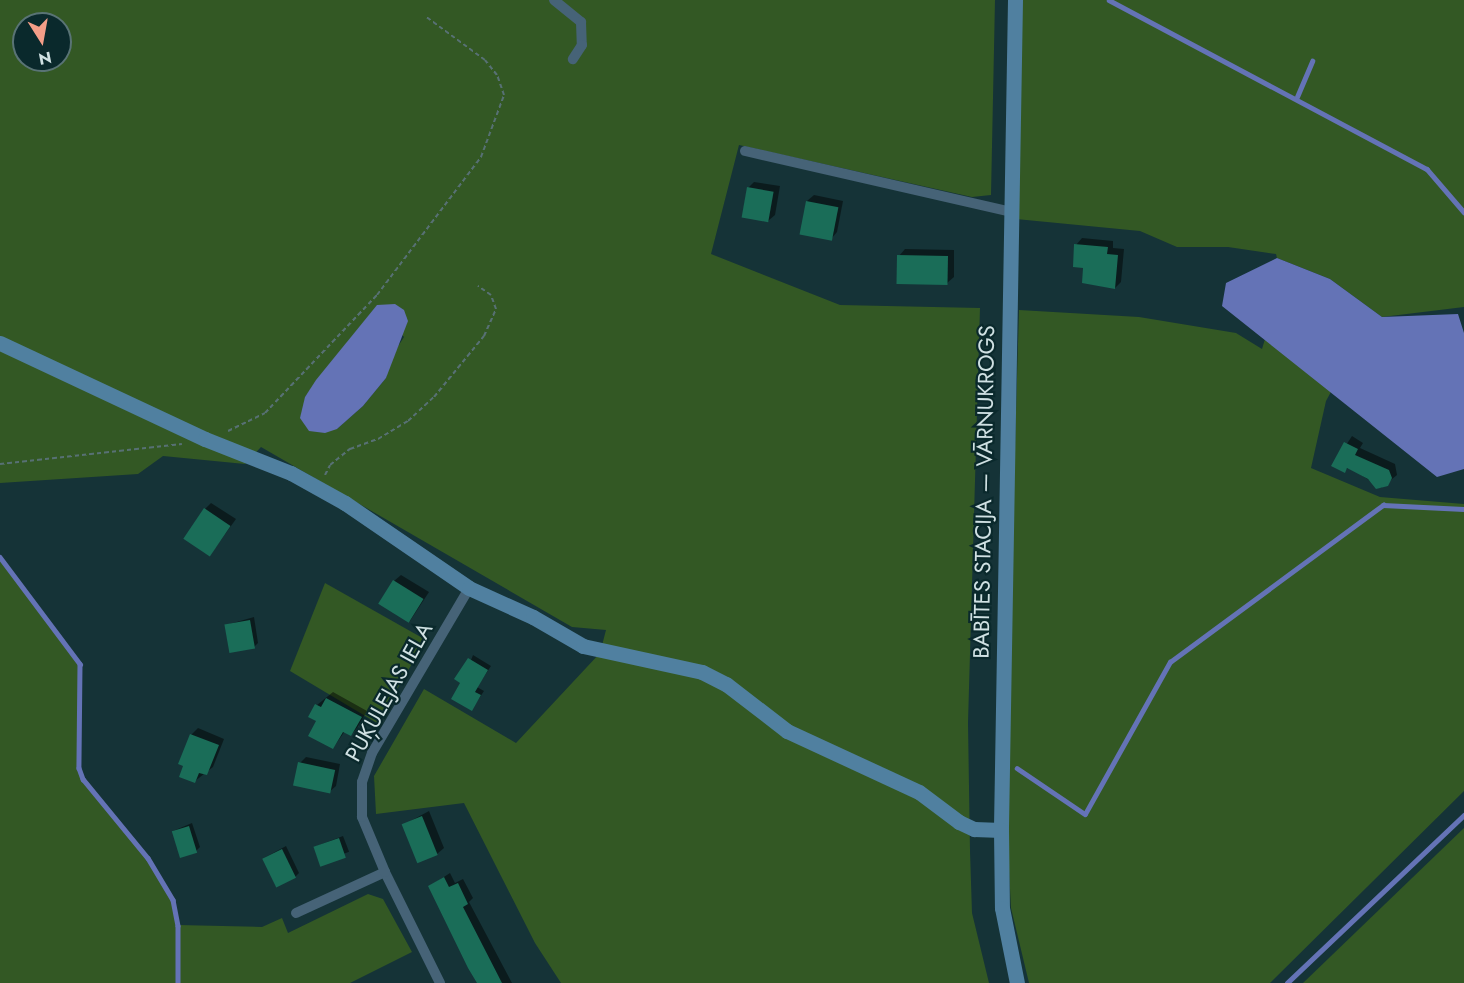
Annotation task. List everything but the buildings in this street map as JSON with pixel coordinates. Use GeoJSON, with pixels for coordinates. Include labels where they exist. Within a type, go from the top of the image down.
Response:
{"type":"FeatureCollection","features":[{"type":"Feature","properties":{"kind":"street"},"geometry":{"type":"LineString","coordinates":[[554,0],[581,22],[582,45],[573,59]]}},
{"type":"Feature","properties":{"kind":"street","name":"BABĪTES STACIJA — VĀRNUKROGS"},"geometry":{"type":"LineString","coordinates":[[1015,0],[1001,830],[1002,908],[1017,983]]}},
{"type":"Feature","properties":{"kind":"street"},"geometry":{"type":"LineString","coordinates":[[745,151],[1011,212]]}},
{"type":"Feature","properties":{"kind":"street"},"geometry":{"type":"LineString","coordinates":[[0,343],[205,439],[318,488],[469,588],[533,617],[583,646],[702,672],[726,684],[787,730],[919,792],[959,822],[974,829],[1001,830]]}},
{"type":"Feature","properties":{"kind":"street","name":"PUĶULEJAS IELA"},"geometry":{"type":"LineString","coordinates":[[440,983],[385,872],[362,817],[362,782],[372,753],[469,588]]}},
{"type":"Feature","properties":{"kind":"street"},"geometry":{"type":"LineString","coordinates":[[296,914],[385,872]]}},
{"type":"Feature","properties":{"kind":"path"},"geometry":{"type":"LineString","coordinates":[[0,464],[159,449],[205,439],[265,412],[377,295],[481,157],[504,95],[497,75],[484,60],[425,15]]}},
{"type":"Feature","properties":{"kind":"path"},"geometry":{"type":"LineString","coordinates":[[318,488],[330,465],[350,449],[388,433],[434,397],[484,336],[496,309],[491,295],[478,286]]}},
{"type":"Feature","properties":{"kind":"green space"},"geometry":{"type":"Polygon","coordinates":[[[0,0],[995,0],[991,195],[972,197],[739,145],[711,254],[840,305],[980,308],[968,723],[972,913],[989,983],[561,983],[535,943],[464,803],[376,814],[374,776],[424,689],[516,743],[600,653],[606,630],[572,627],[261,447],[245,464],[163,456],[138,474],[0,483],[0,0]],[[378,305],[305,397],[337,429],[363,406],[386,378],[390,359],[404,337],[378,305]]]}},
{"type":"Feature","properties":{"kind":"green space"},"geometry":{"type":"Polygon","coordinates":[[[1021,0],[1464,0],[1464,307],[1382,317],[1330,279],[1277,258],[1276,254],[1228,247],[1177,247],[1140,231],[1015,219],[1021,0]]]}},
{"type":"Feature","properties":{"kind":"green space"},"geometry":{"type":"Polygon","coordinates":[[[1019,310],[1139,317],[1236,333],[1262,349],[1265,339],[1332,390],[1326,401],[1311,468],[1380,497],[1464,504],[1464,791],[1270,983],[1029,983],[1011,908],[1008,850],[1007,723],[1019,310]]]}},
{"type":"Feature","properties":{"kind":"green space"},"geometry":{"type":"Polygon","coordinates":[[[0,557],[80,664],[79,768],[83,779],[148,858],[173,900],[178,925],[262,927],[282,918],[288,933],[368,894],[383,899],[412,952],[350,983],[0,983],[0,557]]]}},
{"type":"Feature","properties":{"kind":"green space"},"geometry":{"type":"Polygon","coordinates":[[[325,583],[426,640],[377,723],[290,671],[325,583]]]}},
{"type":"Feature","properties":{"kind":"green space"},"geometry":{"type":"Polygon","coordinates":[[[1464,828],[1464,983],[1303,983],[1464,828]]]}},
{"type":"Feature","properties":{"kind":"water"},"geometry":{"type":"Polygon","coordinates":[[[1277,258],[1330,279],[1382,317],[1458,314],[1464,333],[1464,469],[1437,477],[1222,306],[1226,283],[1277,258]]]}},
{"type":"Feature","properties":{"kind":"water"},"geometry":{"type":"Polygon","coordinates":[[[395,304],[404,310],[408,321],[386,378],[363,406],[337,429],[325,433],[309,431],[300,418],[305,397],[316,380],[377,305],[395,304]]]}},
{"type":"Feature","properties":{"kind":"waterway"},"geometry":{"type":"LineString","coordinates":[[1109,0],[1427,169],[1464,212]]}},
{"type":"Feature","properties":{"kind":"waterway"},"geometry":{"type":"LineString","coordinates":[[1297,97],[1312,61]]}},
{"type":"Feature","properties":{"kind":"waterway"},"geometry":{"type":"LineString","coordinates":[[1017,768],[1085,814],[1170,662],[1383,505],[1464,509]]}},
{"type":"Feature","properties":{"kind":"waterway"},"geometry":{"type":"LineString","coordinates":[[0,557],[80,664],[79,768],[83,779],[148,858],[173,900],[178,926],[178,983]]}},
{"type":"Feature","properties":{"kind":"waterway"},"geometry":{"type":"LineString","coordinates":[[1287,983],[1464,815]]}}]}
